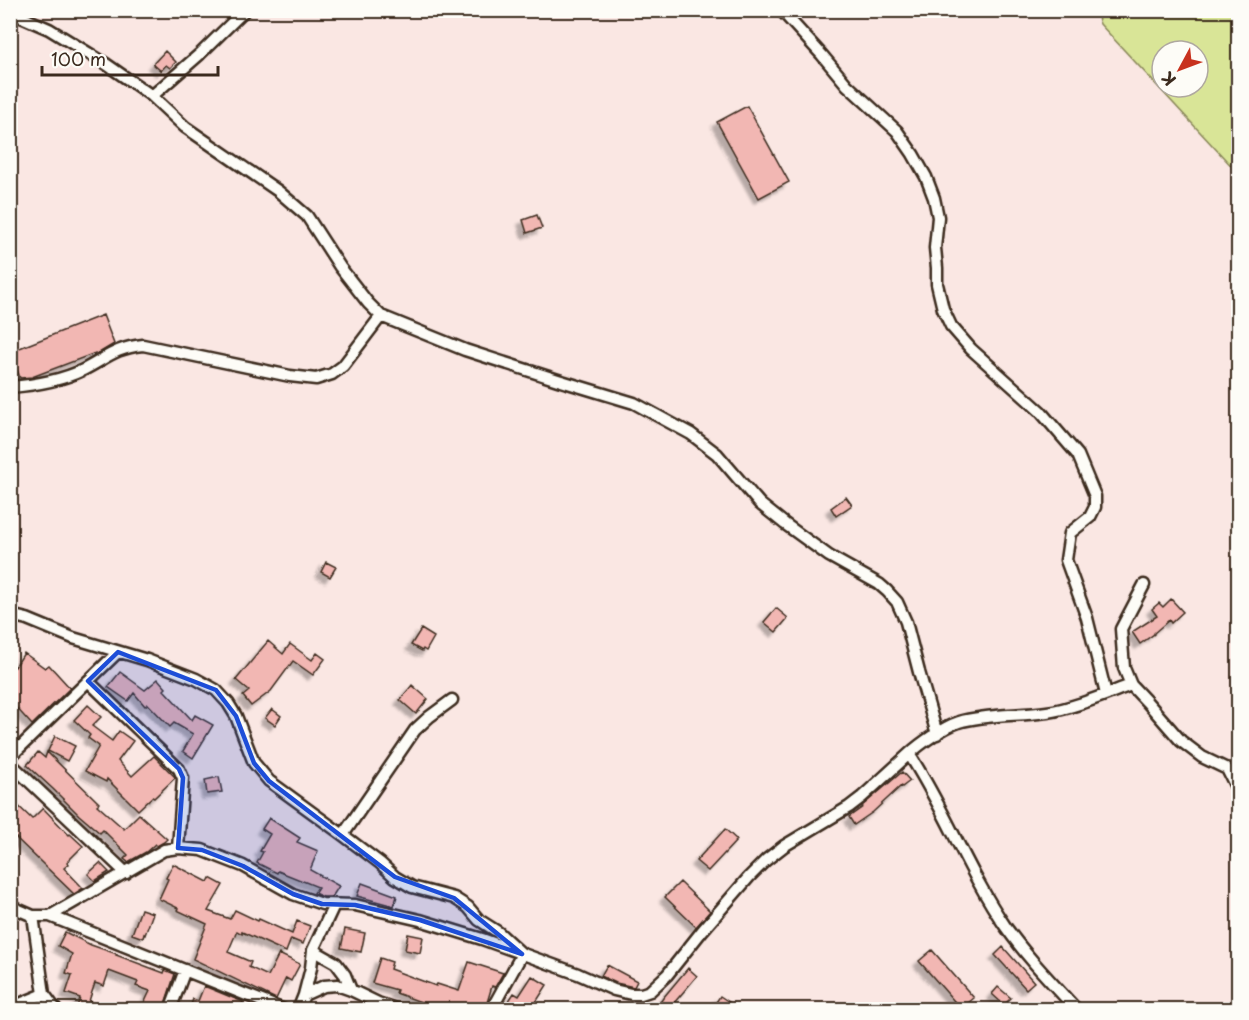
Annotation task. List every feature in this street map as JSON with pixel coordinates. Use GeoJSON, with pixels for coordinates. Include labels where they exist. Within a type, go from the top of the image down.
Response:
{"type":"FeatureCollection","features":[{"type":"Feature","properties":{"kind":"street"},"geometry":{"type":"LineString","coordinates":[[152,96],[245,10]]}},
{"type":"Feature","properties":{"kind":"street"},"geometry":{"type":"LineString","coordinates":[[781,10],[847,86],[897,131],[926,177],[938,218],[935,248],[937,284],[943,309],[951,326],[971,349],[1040,411],[1078,455],[1095,496],[1095,507],[1089,517],[1070,533],[1066,560],[1087,618],[1106,694]]}},
{"type":"Feature","properties":{"kind":"street"},"geometry":{"type":"LineString","coordinates":[[10,12],[49,29],[106,64],[152,96],[185,127],[278,191],[307,216],[340,267],[381,316],[465,350],[634,403],[691,434],[717,454],[760,504],[829,556],[879,584],[892,596],[903,612],[937,734]]}},
{"type":"Feature","properties":{"kind":"street"},"geometry":{"type":"LineString","coordinates":[[10,387],[53,381],[83,370],[116,351],[143,345],[290,376],[316,379],[332,374],[343,366],[381,316]]}},
{"type":"Feature","properties":{"kind":"street"},"geometry":{"type":"LineString","coordinates":[[1144,585],[1121,629],[1124,668],[1131,685],[1181,741],[1202,757],[1227,769],[1239,791]]}},
{"type":"Feature","properties":{"kind":"street"},"geometry":{"type":"LineString","coordinates":[[10,615],[27,619],[72,638],[147,660],[196,679],[216,690],[236,716],[254,763],[269,781],[380,863],[396,878],[412,887],[454,898],[468,907],[479,920],[498,932],[522,954]]}},
{"type":"Feature","properties":{"kind":"street"},"geometry":{"type":"LineString","coordinates":[[10,757],[118,652]]}},
{"type":"Feature","properties":{"kind":"street"},"geometry":{"type":"LineString","coordinates":[[88,681],[179,769],[183,778],[178,848]]}},
{"type":"Feature","properties":{"kind":"street"},"geometry":{"type":"LineString","coordinates":[[50,916],[164,850],[178,848],[202,850],[243,866],[293,894],[322,904],[354,905],[420,920],[482,939],[578,974],[614,990],[641,994],[650,991],[667,975],[717,913],[766,860],[784,846],[849,807],[919,745],[958,722],[1066,708],[1131,685]]}},
{"type":"Feature","properties":{"kind":"street"},"geometry":{"type":"LineString","coordinates":[[342,835],[416,730],[452,700]]}},
{"type":"Feature","properties":{"kind":"street"},"geometry":{"type":"LineString","coordinates":[[909,754],[930,787],[946,821],[1005,927],[1077,1010]]}},
{"type":"Feature","properties":{"kind":"street"},"geometry":{"type":"LineString","coordinates":[[10,763],[126,873]]}},
{"type":"Feature","properties":{"kind":"street"},"geometry":{"type":"LineString","coordinates":[[298,1010],[311,968],[313,950],[334,905]]}},
{"type":"Feature","properties":{"kind":"street"},"geometry":{"type":"LineString","coordinates":[[10,906],[33,916],[50,916],[284,1010]]}},
{"type":"Feature","properties":{"kind":"street"},"geometry":{"type":"LineString","coordinates":[[33,916],[44,993],[56,1010]]}},
{"type":"Feature","properties":{"kind":"street"},"geometry":{"type":"LineString","coordinates":[[313,950],[336,963],[345,975],[351,990]]}},
{"type":"Feature","properties":{"kind":"street"},"geometry":{"type":"LineString","coordinates":[[494,1010],[495,1003],[522,954]]}},
{"type":"Feature","properties":{"kind":"street"},"geometry":{"type":"LineString","coordinates":[[170,1010],[185,970]]}},
{"type":"Feature","properties":{"kind":"street"},"geometry":{"type":"LineString","coordinates":[[304,995],[324,986],[337,985],[399,1010]]}},
{"type":"Feature","properties":{"kind":"street"},"geometry":{"type":"LineString","coordinates":[[10,1008],[44,993]]}},
{"type":"Feature","properties":{"kind":"highlighted area"},"geometry":{"type":"Polygon","coordinates":[[[118,652],[216,690],[236,716],[254,763],[269,781],[395,877],[454,898],[522,954],[420,920],[355,905],[322,904],[293,894],[243,866],[202,850],[178,848],[183,778],[179,769],[88,681],[118,652]]]}},
{"type":"Feature","properties":{"kind":"green space"},"geometry":{"type":"Polygon","coordinates":[[[1096,11],[1238,11],[1238,173],[1169,99],[1210,99],[1210,39],[1150,39],[1150,78],[1100,24],[1096,11]]]}},
{"type":"Feature","properties":{"kind":"building"},"geometry":{"type":"Polygon","coordinates":[[[165,51],[176,62],[170,68],[166,65],[161,71],[153,64],[165,51]]]}},
{"type":"Feature","properties":{"kind":"building"},"geometry":{"type":"Polygon","coordinates":[[[747,106],[789,182],[759,198],[717,122],[747,106]]]}},
{"type":"Feature","properties":{"kind":"building"},"geometry":{"type":"Polygon","coordinates":[[[537,215],[542,228],[527,233],[523,220],[537,215]]]}},
{"type":"Feature","properties":{"kind":"building"},"geometry":{"type":"Polygon","coordinates":[[[103,315],[114,344],[99,353],[32,377],[20,378],[12,351],[103,315]]]}},
{"type":"Feature","properties":{"kind":"building"},"geometry":{"type":"Polygon","coordinates":[[[846,497],[852,505],[836,516],[831,508],[846,497]]]}},
{"type":"Feature","properties":{"kind":"building"},"geometry":{"type":"Polygon","coordinates":[[[326,562],[336,567],[330,577],[321,572],[326,562]]]}},
{"type":"Feature","properties":{"kind":"building"},"geometry":{"type":"Polygon","coordinates":[[[1171,599],[1183,612],[1171,623],[1169,620],[1140,644],[1132,632],[1157,616],[1152,609],[1159,603],[1163,607],[1171,599]]]}},
{"type":"Feature","properties":{"kind":"building"},"geometry":{"type":"Polygon","coordinates":[[[776,608],[788,618],[776,632],[764,622],[776,608]]]}},
{"type":"Feature","properties":{"kind":"building"},"geometry":{"type":"Polygon","coordinates":[[[421,629],[434,637],[426,651],[411,645],[421,629]]]}},
{"type":"Feature","properties":{"kind":"building"},"geometry":{"type":"Polygon","coordinates":[[[268,641],[283,654],[290,644],[312,660],[317,653],[325,659],[313,675],[293,661],[271,691],[251,706],[243,696],[249,691],[236,680],[268,641]]]}},
{"type":"Feature","properties":{"kind":"building"},"geometry":{"type":"Polygon","coordinates":[[[24,653],[45,668],[49,665],[70,688],[32,725],[15,706],[10,711],[10,662],[15,667],[24,653]]]}},
{"type":"Feature","properties":{"kind":"building"},"geometry":{"type":"Polygon","coordinates":[[[120,672],[145,690],[158,679],[166,688],[164,690],[192,720],[195,715],[213,725],[193,758],[183,751],[193,734],[174,723],[170,727],[148,704],[145,706],[134,693],[128,701],[108,687],[120,672]]]}},
{"type":"Feature","properties":{"kind":"building"},"geometry":{"type":"Polygon","coordinates":[[[412,685],[428,699],[416,714],[400,700],[412,685]]]}},
{"type":"Feature","properties":{"kind":"building"},"geometry":{"type":"Polygon","coordinates":[[[88,705],[101,717],[92,726],[112,741],[119,731],[133,741],[118,761],[132,776],[154,756],[175,777],[138,810],[107,779],[106,782],[85,771],[99,746],[88,738],[90,735],[74,720],[88,705]]]}},
{"type":"Feature","properties":{"kind":"building"},"geometry":{"type":"Polygon","coordinates":[[[272,709],[281,716],[275,725],[265,718],[272,709]]]}},
{"type":"Feature","properties":{"kind":"building"},"geometry":{"type":"Polygon","coordinates":[[[55,736],[75,746],[67,761],[48,751],[55,736]]]}},
{"type":"Feature","properties":{"kind":"building"},"geometry":{"type":"Polygon","coordinates":[[[38,752],[45,758],[47,752],[99,803],[97,805],[124,829],[139,814],[167,839],[128,862],[124,859],[128,855],[103,830],[100,833],[27,765],[38,752]]]}},
{"type":"Feature","properties":{"kind":"building"},"geometry":{"type":"Polygon","coordinates":[[[902,772],[910,781],[854,825],[849,817],[902,772]]]}},
{"type":"Feature","properties":{"kind":"building"},"geometry":{"type":"Polygon","coordinates":[[[219,777],[222,792],[207,794],[205,780],[219,777]]]}},
{"type":"Feature","properties":{"kind":"building"},"geometry":{"type":"Polygon","coordinates":[[[10,798],[32,819],[43,808],[83,846],[64,868],[83,888],[74,894],[13,835],[16,832],[10,827],[10,798]]]}},
{"type":"Feature","properties":{"kind":"building"},"geometry":{"type":"Polygon","coordinates":[[[269,818],[300,838],[297,842],[318,851],[310,870],[339,886],[332,897],[323,897],[314,893],[318,887],[278,871],[277,873],[257,863],[263,852],[260,851],[270,834],[262,829],[269,818]]]}},
{"type":"Feature","properties":{"kind":"building"},"geometry":{"type":"Polygon","coordinates":[[[725,829],[737,840],[708,871],[696,861],[725,829]]]}},
{"type":"Feature","properties":{"kind":"building"},"geometry":{"type":"Polygon","coordinates":[[[100,863],[109,872],[95,881],[88,874],[100,863]]]}},
{"type":"Feature","properties":{"kind":"building"},"geometry":{"type":"Polygon","coordinates":[[[173,864],[208,882],[210,878],[223,885],[208,911],[230,919],[235,910],[292,934],[297,921],[310,926],[303,944],[291,939],[286,952],[237,931],[228,952],[251,962],[249,967],[268,976],[279,954],[300,964],[291,981],[286,978],[276,999],[193,959],[207,924],[159,899],[173,864]]]}},
{"type":"Feature","properties":{"kind":"building"},"geometry":{"type":"Polygon","coordinates":[[[680,882],[710,911],[696,927],[665,897],[680,882]]]}},
{"type":"Feature","properties":{"kind":"building"},"geometry":{"type":"Polygon","coordinates":[[[362,883],[397,896],[394,906],[357,896],[362,883]]]}},
{"type":"Feature","properties":{"kind":"building"},"geometry":{"type":"Polygon","coordinates":[[[141,909],[153,913],[143,938],[132,934],[141,909]]]}},
{"type":"Feature","properties":{"kind":"building"},"geometry":{"type":"Polygon","coordinates":[[[345,929],[365,933],[361,952],[341,948],[345,929]]]}},
{"type":"Feature","properties":{"kind":"building"},"geometry":{"type":"Polygon","coordinates":[[[65,932],[116,955],[164,973],[165,970],[175,974],[163,1010],[141,1010],[150,991],[136,986],[138,982],[109,971],[104,986],[95,983],[89,1001],[110,1010],[76,1010],[80,998],[66,993],[72,975],[66,973],[72,954],[58,946],[65,932]]]}},
{"type":"Feature","properties":{"kind":"building"},"geometry":{"type":"Polygon","coordinates":[[[408,934],[423,937],[420,953],[405,950],[408,934]]]}},
{"type":"Feature","properties":{"kind":"building"},"geometry":{"type":"Polygon","coordinates":[[[1003,947],[1034,982],[1026,989],[995,955],[1003,947]]]}},
{"type":"Feature","properties":{"kind":"building"},"geometry":{"type":"Polygon","coordinates":[[[932,950],[974,998],[961,1009],[919,961],[932,950]]]}},
{"type":"Feature","properties":{"kind":"building"},"geometry":{"type":"Polygon","coordinates":[[[380,958],[392,962],[390,969],[436,986],[437,984],[459,991],[469,962],[503,973],[495,987],[492,986],[486,1006],[483,1005],[482,1010],[443,1010],[396,993],[397,990],[372,983],[380,958]]]}},
{"type":"Feature","properties":{"kind":"building"},"geometry":{"type":"Polygon","coordinates":[[[607,965],[637,981],[634,987],[616,983],[601,976],[607,965]]]}},
{"type":"Feature","properties":{"kind":"building"},"geometry":{"type":"Polygon","coordinates":[[[688,968],[697,976],[668,1010],[655,1010],[663,998],[688,968]]]}},
{"type":"Feature","properties":{"kind":"building"},"geometry":{"type":"Polygon","coordinates":[[[532,976],[547,985],[531,1010],[503,1010],[514,993],[519,996],[532,976]]]}},
{"type":"Feature","properties":{"kind":"building"},"geometry":{"type":"Polygon","coordinates":[[[204,986],[243,1002],[240,1010],[189,1010],[193,999],[198,1001],[204,986]]]}},
{"type":"Feature","properties":{"kind":"building"},"geometry":{"type":"Polygon","coordinates":[[[998,987],[1011,998],[1004,1005],[992,994],[998,987]]]}},
{"type":"Feature","properties":{"kind":"building"},"geometry":{"type":"Polygon","coordinates":[[[720,996],[741,1010],[711,1010],[720,996]]]}}]}
